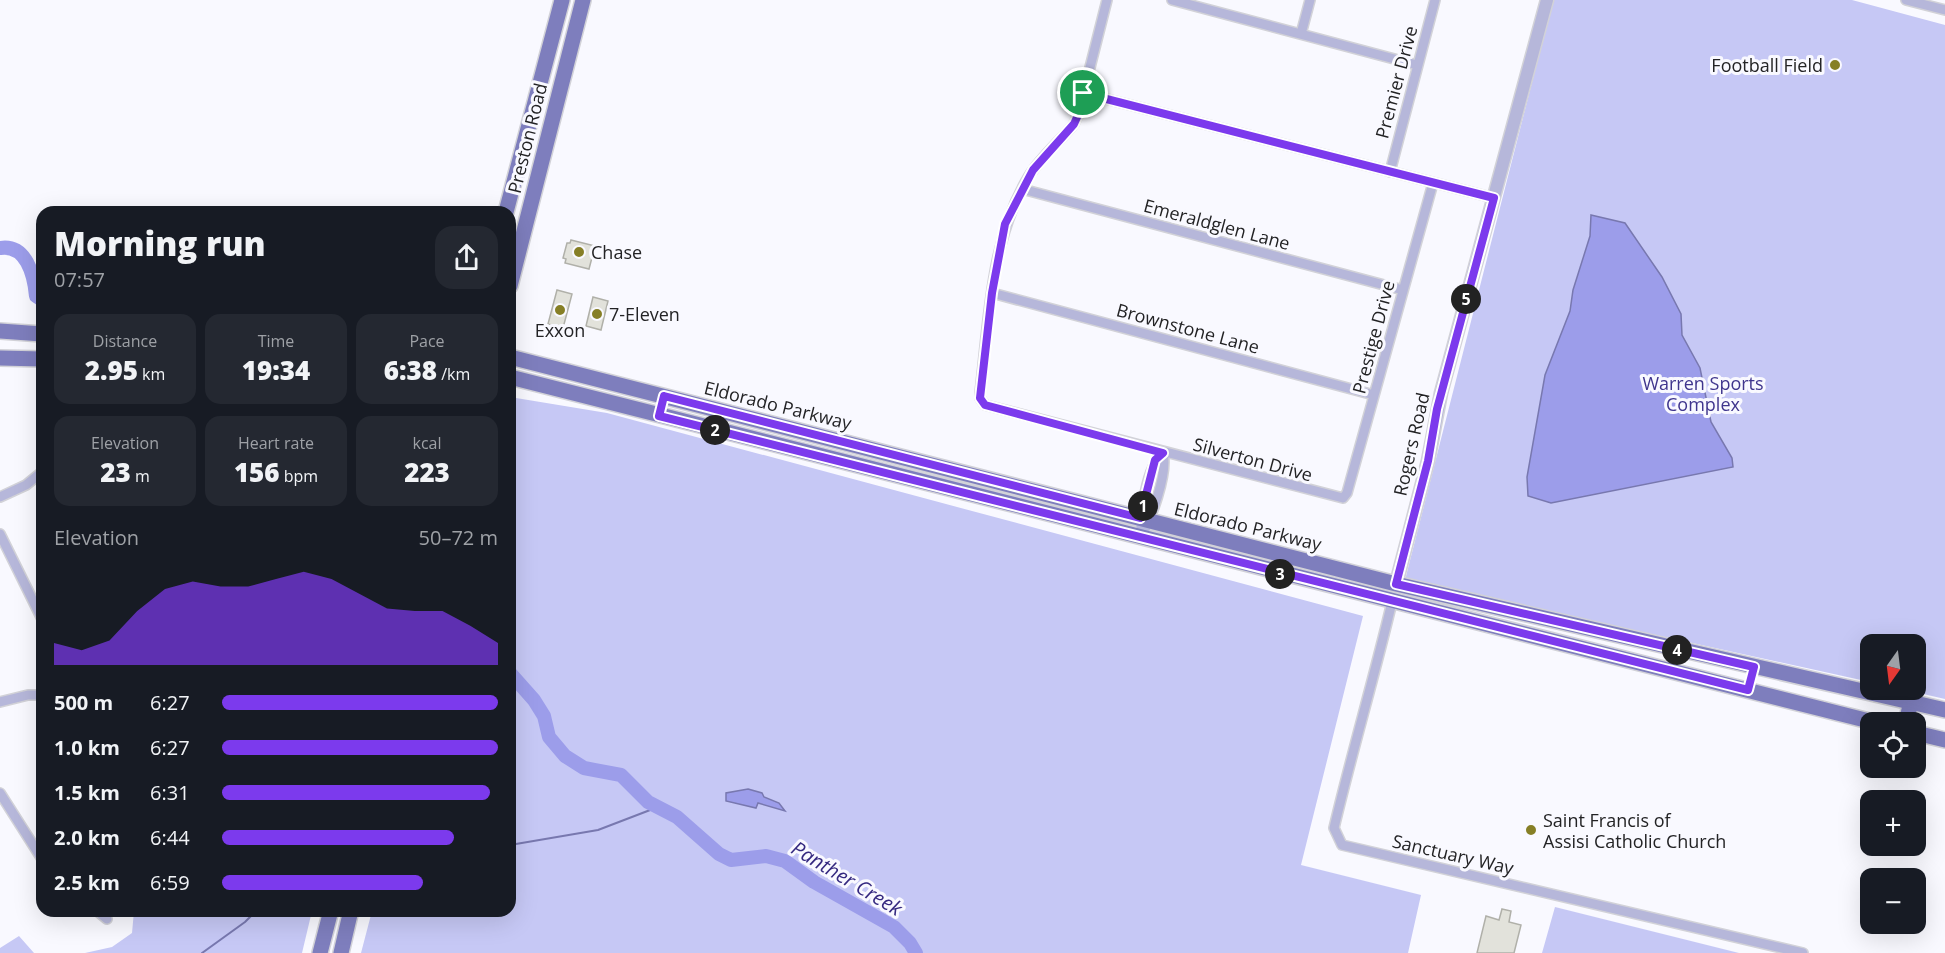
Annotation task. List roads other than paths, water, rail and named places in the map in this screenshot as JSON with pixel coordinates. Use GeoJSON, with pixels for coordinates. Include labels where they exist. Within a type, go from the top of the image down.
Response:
{"type":"FeatureCollection","features":[{"type":"Feature","properties":{"kind":"main road","name":"Preston Road"},"geometry":{"type":"LineString","coordinates":[[508,206],[561,0]]}},
{"type":"Feature","properties":{"kind":"main road","name":"Preston Road"},"geometry":{"type":"LineString","coordinates":[[516,262],[583,0]]}},
{"type":"Feature","properties":{"kind":"main road"},"geometry":{"type":"LineString","coordinates":[[535,98],[556,104]]}},
{"type":"Feature","properties":{"kind":"main road"},"geometry":{"type":"LineString","coordinates":[[0,331],[36,334]]}},
{"type":"Feature","properties":{"kind":"main road"},"geometry":{"type":"LineString","coordinates":[[0,358],[36,359]]}},
{"type":"Feature","properties":{"kind":"main road","name":"Eldorado Parkway"},"geometry":{"type":"LineString","coordinates":[[516,359],[1396,584],[1584,629],[1945,710]]}},
{"type":"Feature","properties":{"kind":"main road"},"geometry":{"type":"LineString","coordinates":[[516,379],[1860,719]]}},
{"type":"Feature","properties":{"kind":"main road"},"geometry":{"type":"LineString","coordinates":[[659,416],[664,396]]}},
{"type":"Feature","properties":{"kind":"main road"},"geometry":{"type":"LineString","coordinates":[[817,456],[822,436]]}},
{"type":"Feature","properties":{"kind":"main road"},"geometry":{"type":"LineString","coordinates":[[1392,602],[1396,584]]}},
{"type":"Feature","properties":{"kind":"main road"},"geometry":{"type":"LineString","coordinates":[[1579,648],[1584,629]]}},
{"type":"Feature","properties":{"kind":"main road"},"geometry":{"type":"LineString","coordinates":[[1748,690],[1754,667]]}},
{"type":"Feature","properties":{"kind":"main road"},"geometry":{"type":"LineString","coordinates":[[1911,712],[1915,702]]}},
{"type":"Feature","properties":{"kind":"main road"},"geometry":{"type":"LineString","coordinates":[[1915,702],[1915,712]]}},
{"type":"Feature","properties":{"kind":"main road"},"geometry":{"type":"LineString","coordinates":[[1926,735],[1945,740]]}},
{"type":"Feature","properties":{"kind":"main road"},"geometry":{"type":"LineString","coordinates":[[320,953],[330,917]]}},
{"type":"Feature","properties":{"kind":"main road"},"geometry":{"type":"LineString","coordinates":[[341,953],[349,917]]}},
{"type":"Feature","properties":{"kind":"street"},"geometry":{"type":"LineString","coordinates":[[992,293],[1005,224],[1033,170],[1074,124],[1078,115],[1107,0]]}},
{"type":"Feature","properties":{"kind":"street"},"geometry":{"type":"LineString","coordinates":[[1301,34],[1310,0]]}},
{"type":"Feature","properties":{"kind":"street","name":"Premier Drive"},"geometry":{"type":"LineString","coordinates":[[1390,172],[1435,0]]}},
{"type":"Feature","properties":{"kind":"street","name":"Rogers Road"},"geometry":{"type":"LineString","coordinates":[[1396,584],[1428,461],[1437,409],[1547,0]]}},
{"type":"Feature","properties":{"kind":"street"},"geometry":{"type":"LineString","coordinates":[[1906,0],[1945,10]]}},
{"type":"Feature","properties":{"kind":"street"},"geometry":{"type":"LineString","coordinates":[[1178,1],[1417,65]]}},
{"type":"Feature","properties":{"kind":"street"},"geometry":{"type":"LineString","coordinates":[[1083,93],[1494,198]]}},
{"type":"Feature","properties":{"kind":"street","name":"Prestige Drive"},"geometry":{"type":"LineString","coordinates":[[1343,498],[1347,493],[1433,183]]}},
{"type":"Feature","properties":{"kind":"street","name":"Emeraldglen Lane"},"geometry":{"type":"LineString","coordinates":[[1022,189],[1403,290]]}},
{"type":"Feature","properties":{"kind":"street","name":"Brownstone Lane"},"geometry":{"type":"LineString","coordinates":[[992,293],[1374,395]]}},
{"type":"Feature","properties":{"kind":"street","name":"Silverton Drive"},"geometry":{"type":"LineString","coordinates":[[992,293],[980,393],[981,402],[1163,453],[1343,498]]}},
{"type":"Feature","properties":{"kind":"street"},"geometry":{"type":"LineString","coordinates":[[1141,538],[1145,519],[1165,462],[1163,453]]}},
{"type":"Feature","properties":{"kind":"street"},"geometry":{"type":"LineString","coordinates":[[0,497],[26,485],[36,477]]}},
{"type":"Feature","properties":{"kind":"street"},"geometry":{"type":"LineString","coordinates":[[0,534],[36,607]]}},
{"type":"Feature","properties":{"kind":"street","name":"Sanctuary Way"},"geometry":{"type":"LineString","coordinates":[[1392,602],[1334,828],[1342,845],[1803,953]]}},
{"type":"Feature","properties":{"kind":"street"},"geometry":{"type":"LineString","coordinates":[[28,695],[36,690]]}},
{"type":"Feature","properties":{"kind":"street"},"geometry":{"type":"LineString","coordinates":[[0,702],[36,695]]}},
{"type":"Feature","properties":{"kind":"street"},"geometry":{"type":"LineString","coordinates":[[0,793],[36,850]]}},
{"type":"Feature","properties":{"kind":"water"},"geometry":{"type":"Polygon","coordinates":[[[1591,215],[1625,223],[1662,277],[1681,314],[1682,335],[1700,368],[1711,422],[1732,458],[1733,467],[1551,503],[1528,496],[1527,477],[1545,375],[1570,311],[1573,290],[1590,236],[1591,215]]]}},
{"type":"Feature","properties":{"kind":"water"},"geometry":{"type":"Polygon","coordinates":[[[748,789],[762,793],[764,797],[779,803],[785,811],[758,803],[756,808],[726,801],[726,793],[748,789]]]}},
{"type":"Feature","properties":{"kind":"waterway","name":"Panther Creek"},"geometry":{"type":"LineString","coordinates":[[0,248],[16,251],[27,262],[31,270],[36,296]]}},
{"type":"Feature","properties":{"kind":"waterway","name":"Panther Creek"},"geometry":{"type":"LineString","coordinates":[[516,680],[534,700],[544,716],[549,737],[565,756],[584,768],[621,775],[648,802],[677,817],[719,854],[731,860],[766,856],[785,861],[814,882],[894,927],[910,943],[916,953]]}},
{"type":"Feature","properties":{"kind":"waterway","name":"Panther Creek"},"geometry":{"type":"LineString","coordinates":[[516,844],[598,830],[658,807]]}},
{"type":"Feature","properties":{"kind":"waterway","name":"Panther Creek"},"geometry":{"type":"LineString","coordinates":[[202,953],[250,917]]}},
{"type":"Feature","properties":{"kind":"place","name":"Football Field"},"geometry":{"type":"Point","coordinates":[1835,65]}},
{"type":"Feature","properties":{"kind":"place","name":"Chase"},"geometry":{"type":"Point","coordinates":[579,252]}},
{"type":"Feature","properties":{"kind":"place","name":"Exxon"},"geometry":{"type":"Point","coordinates":[560,310]}},
{"type":"Feature","properties":{"kind":"place","name":"7-Eleven"},"geometry":{"type":"Point","coordinates":[597,314]}},
{"type":"Feature","properties":{"kind":"place","name":"Saint Francis of Assisi Catholic Church"},"geometry":{"type":"Point","coordinates":[1531,830]}},
{"type":"Feature","properties":{"kind":"park label","name":"Warren Sports Complex"},"geometry":{"type":"Point","coordinates":[1703,394]}}]}
